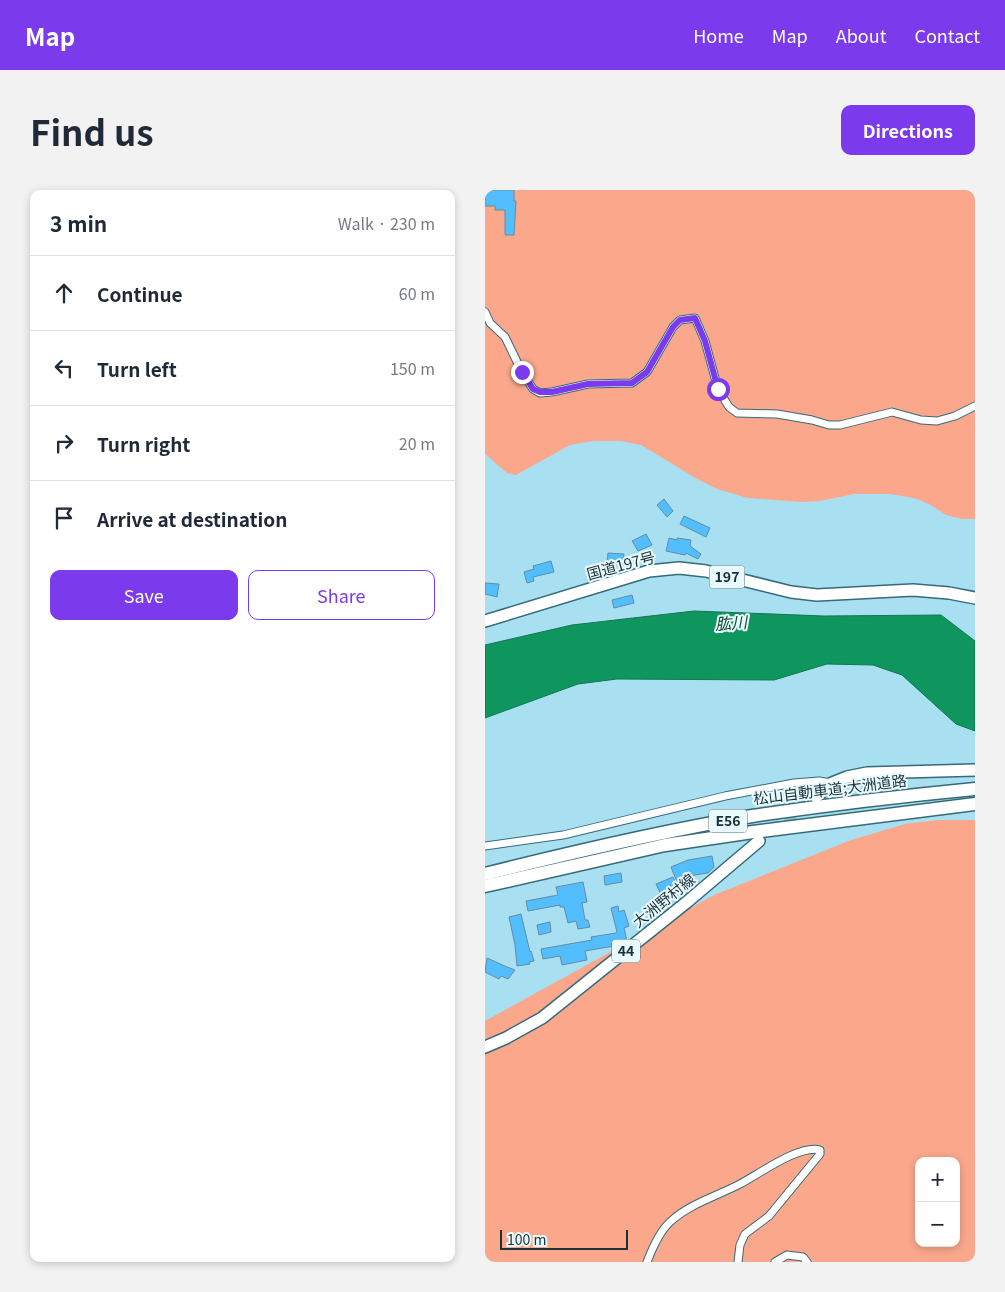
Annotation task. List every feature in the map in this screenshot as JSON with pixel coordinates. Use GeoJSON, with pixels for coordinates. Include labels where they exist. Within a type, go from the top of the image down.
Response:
{"type":"FeatureCollection","features":[{"type":"Feature","properties":{"kind":"highway","name":"松山自動車道;大洲道路"},"geometry":{"type":"LineString","coordinates":[[485,874],[662,833],[753,816],[975,789]]}},
{"type":"Feature","properties":{"kind":"highway","name":"松山自動車道;大洲道路"},"geometry":{"type":"LineString","coordinates":[[485,886],[665,845],[975,804]]}},
{"type":"Feature","properties":{"kind":"highway"},"geometry":{"type":"LineString","coordinates":[[485,870],[519,865]]}},
{"type":"Feature","properties":{"kind":"highway"},"geometry":{"type":"LineString","coordinates":[[485,892],[528,876]]}},
{"type":"Feature","properties":{"kind":"main road","name":"国道197号"},"geometry":{"type":"LineString","coordinates":[[485,622],[649,571],[679,568],[706,571],[791,592],[817,595],[913,590],[949,593],[975,598]]}},
{"type":"Feature","properties":{"kind":"main road"},"geometry":{"type":"LineString","coordinates":[[816,797],[832,784],[847,777],[867,773],[975,770]]}},
{"type":"Feature","properties":{"kind":"main road","name":"大洲野村線"},"geometry":{"type":"LineString","coordinates":[[485,1046],[506,1038],[542,1018],[687,902],[759,841]]}},
{"type":"Feature","properties":{"kind":"street"},"geometry":{"type":"LineString","coordinates":[[485,312],[489,323],[505,337],[522,372],[533,389],[540,392],[552,392],[588,384],[632,383],[647,372],[673,327],[680,320],[695,318],[705,341],[718,389],[729,407],[737,413],[777,414],[813,420],[829,425],[840,425],[892,412],[921,420],[937,421],[955,416],[975,406]]}},
{"type":"Feature","properties":{"kind":"street"},"geometry":{"type":"LineString","coordinates":[[485,846],[563,835],[725,796],[794,783],[819,781],[832,784]]}},
{"type":"Feature","properties":{"kind":"street"},"geometry":{"type":"LineString","coordinates":[[647,1262],[653,1246],[669,1223],[689,1208],[742,1183],[781,1159],[814,1148],[820,1150],[820,1154],[769,1216],[745,1234],[740,1245],[738,1262]]}},
{"type":"Feature","properties":{"kind":"street"},"geometry":{"type":"LineString","coordinates":[[775,1262],[787,1255],[803,1257],[807,1262]]}},
{"type":"Feature","properties":{"kind":"shaded area"},"geometry":{"type":"Polygon","coordinates":[[[485,190],[975,190],[975,519],[962,519],[946,515],[929,504],[914,498],[890,494],[854,494],[820,501],[802,502],[748,498],[717,489],[641,445],[620,441],[593,441],[570,445],[516,475],[507,473],[485,454],[485,190]]]}},
{"type":"Feature","properties":{"kind":"shaded area"},"geometry":{"type":"Polygon","coordinates":[[[938,820],[975,820],[975,1262],[485,1262],[485,1021],[714,895],[851,840],[905,824],[938,820]]]}},
{"type":"Feature","properties":{"kind":"water","name":"肱川"},"geometry":{"type":"Polygon","coordinates":[[[694,611],[824,616],[941,615],[975,641],[975,731],[956,724],[902,675],[873,665],[827,664],[774,680],[617,679],[578,684],[485,718],[485,645],[572,625],[694,611]]]}},
{"type":"Feature","properties":{"kind":"building"},"geometry":{"type":"Polygon","coordinates":[[[485,190],[514,190],[514,201],[516,201],[514,235],[505,235],[505,210],[495,210],[495,206],[485,206],[485,190]]]}},
{"type":"Feature","properties":{"kind":"building"},"geometry":{"type":"Polygon","coordinates":[[[664,499],[673,511],[667,517],[657,505],[664,499]]]}},
{"type":"Feature","properties":{"kind":"building"},"geometry":{"type":"Polygon","coordinates":[[[684,516],[710,528],[706,537],[680,524],[684,516]]]}},
{"type":"Feature","properties":{"kind":"building"},"geometry":{"type":"Polygon","coordinates":[[[646,534],[652,545],[638,551],[632,541],[646,534]]]}},
{"type":"Feature","properties":{"kind":"building"},"geometry":{"type":"Polygon","coordinates":[[[669,538],[691,540],[690,546],[701,554],[698,559],[686,553],[685,555],[666,551],[669,538]]]}},
{"type":"Feature","properties":{"kind":"building"},"geometry":{"type":"Polygon","coordinates":[[[608,553],[624,554],[623,565],[607,563],[608,553]]]}},
{"type":"Feature","properties":{"kind":"building"},"geometry":{"type":"Polygon","coordinates":[[[551,561],[554,572],[533,577],[534,581],[527,583],[524,572],[534,569],[533,566],[551,561]]]}},
{"type":"Feature","properties":{"kind":"building"},"geometry":{"type":"Polygon","coordinates":[[[485,583],[499,584],[497,597],[485,594],[485,583]]]}},
{"type":"Feature","properties":{"kind":"building"},"geometry":{"type":"Polygon","coordinates":[[[632,595],[634,603],[614,608],[612,600],[632,595]]]}},
{"type":"Feature","properties":{"kind":"building"},"geometry":{"type":"Polygon","coordinates":[[[712,856],[714,867],[708,873],[695,875],[677,882],[671,867],[688,860],[712,856]]]}},
{"type":"Feature","properties":{"kind":"building"},"geometry":{"type":"Polygon","coordinates":[[[621,873],[622,882],[605,885],[604,876],[621,873]]]}},
{"type":"Feature","properties":{"kind":"building"},"geometry":{"type":"Polygon","coordinates":[[[673,877],[681,895],[664,901],[656,884],[673,877]]]}},
{"type":"Feature","properties":{"kind":"building"},"geometry":{"type":"Polygon","coordinates":[[[583,882],[587,902],[582,903],[585,920],[588,920],[590,927],[578,929],[576,921],[568,923],[564,907],[560,907],[560,905],[528,911],[526,901],[558,895],[556,887],[583,882]]]}},
{"type":"Feature","properties":{"kind":"building"},"geometry":{"type":"Polygon","coordinates":[[[618,906],[619,912],[624,910],[629,926],[624,928],[627,941],[620,945],[585,951],[587,960],[562,965],[560,956],[543,959],[541,949],[592,940],[591,937],[616,933],[611,908],[618,906]]]}},
{"type":"Feature","properties":{"kind":"building"},"geometry":{"type":"Polygon","coordinates":[[[521,914],[534,961],[529,962],[530,964],[517,966],[509,917],[521,914]]]}},
{"type":"Feature","properties":{"kind":"building"},"geometry":{"type":"Polygon","coordinates":[[[550,922],[551,932],[539,935],[537,925],[550,922]]]}},
{"type":"Feature","properties":{"kind":"building"},"geometry":{"type":"Polygon","coordinates":[[[487,958],[515,970],[508,979],[501,976],[499,979],[485,972],[487,958]]]}},
{"type":"Feature","properties":{"kind":"tunnel"},"geometry":{"type":"LineString","coordinates":[[772,831],[803,807]]}},
{"type":"Feature","properties":{"kind":"route"},"geometry":{"type":"LineString","coordinates":[[522,372],[533,389],[540,392],[552,392],[588,384],[632,383],[647,372],[673,327],[680,320],[695,318],[705,341],[718,389]]}}]}
